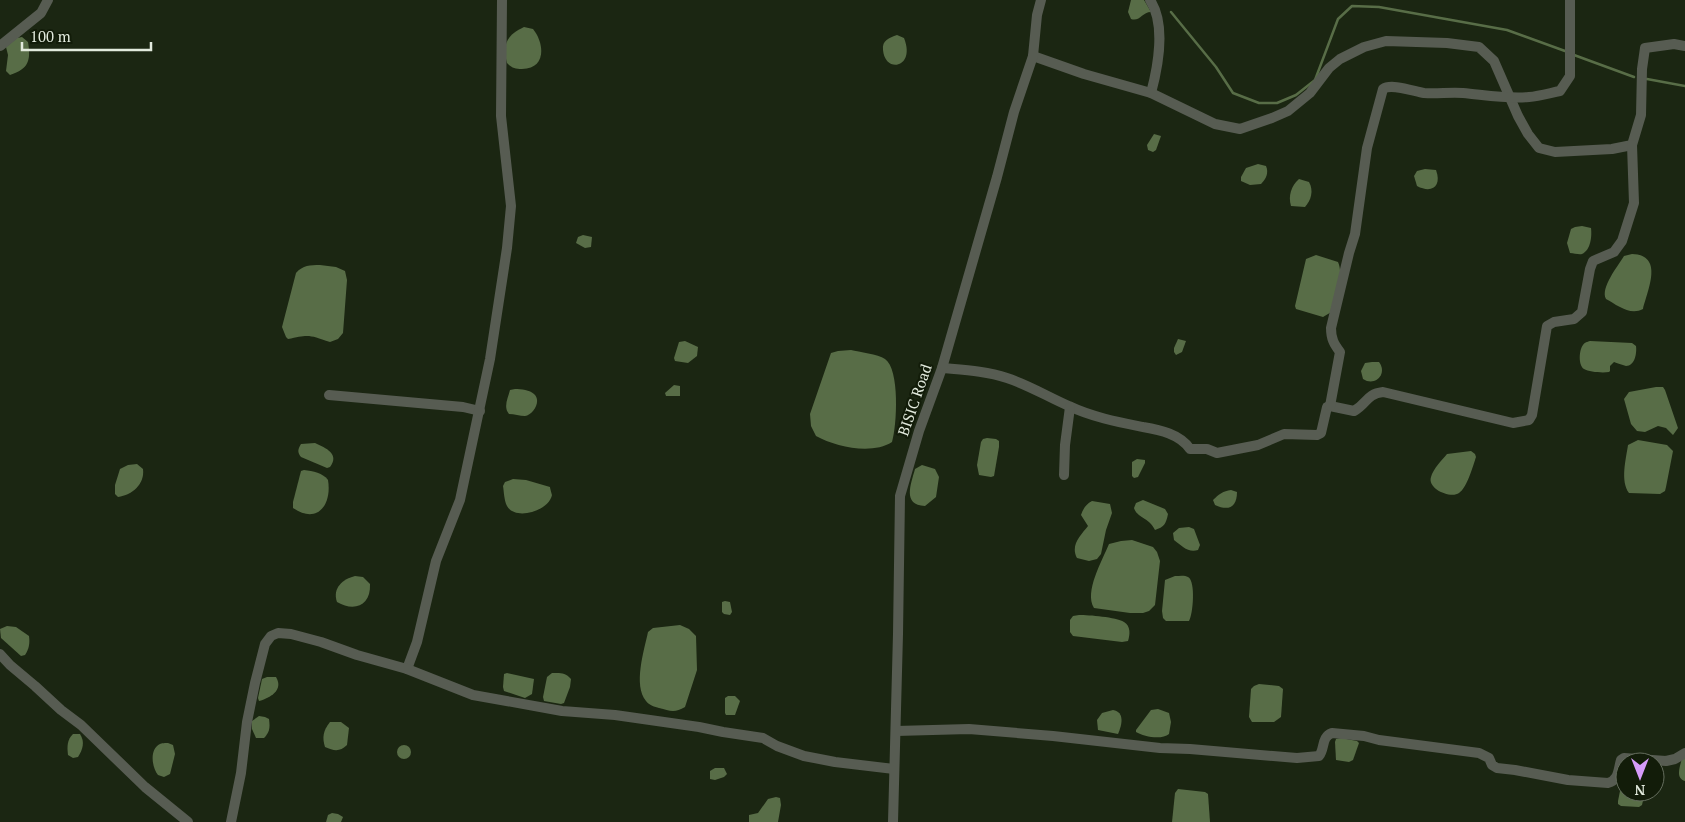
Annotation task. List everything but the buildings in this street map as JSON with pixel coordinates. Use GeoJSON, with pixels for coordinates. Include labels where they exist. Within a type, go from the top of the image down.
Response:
{"type":"FeatureCollection","features":[{"type":"Feature","properties":{"kind":"street"},"geometry":{"type":"LineString","coordinates":[[0,46],[41,13],[48,0]]}},
{"type":"Feature","properties":{"kind":"street"},"geometry":{"type":"LineString","coordinates":[[407,670],[417,642],[436,561],[460,500],[480,411],[497,314],[511,206],[501,116],[502,0]]}},
{"type":"Feature","properties":{"kind":"street","name":"BISIC Road"},"geometry":{"type":"LineString","coordinates":[[893,822],[900,496],[919,431],[942,368],[1014,112],[1033,56],[1041,0]]}},
{"type":"Feature","properties":{"kind":"street"},"geometry":{"type":"LineString","coordinates":[[1150,0],[1158,16],[1159,42],[1157,67],[1151,93]]}},
{"type":"Feature","properties":{"kind":"street"},"geometry":{"type":"LineString","coordinates":[[942,368],[989,373],[1006,378],[1028,386],[1070,407],[1101,417],[1177,436],[1185,441],[1190,449],[1207,449],[1217,453],[1258,444],[1284,434],[1317,435],[1321,433],[1326,410],[1330,406],[1340,352],[1331,336],[1331,328],[1355,234],[1366,148],[1383,89],[1393,87],[1428,93],[1462,93],[1509,97],[1530,97],[1560,91],[1570,76],[1570,0]]}},
{"type":"Feature","properties":{"kind":"street"},"geometry":{"type":"LineString","coordinates":[[1033,56],[1084,74],[1151,93],[1216,124],[1240,129],[1288,111],[1310,93],[1330,68],[1340,59],[1364,47],[1386,41],[1448,43],[1479,47],[1494,61],[1509,97],[1528,134],[1539,148],[1555,152],[1612,149],[1632,145]]}},
{"type":"Feature","properties":{"kind":"street"},"geometry":{"type":"LineString","coordinates":[[1330,406],[1354,411],[1361,407],[1364,400],[1376,392],[1383,392],[1513,423],[1529,420],[1532,415],[1547,326],[1554,322],[1574,319],[1582,312],[1593,261],[1614,252],[1622,241],[1634,203],[1632,145],[1641,115],[1645,48],[1674,44],[1685,46]]}},
{"type":"Feature","properties":{"kind":"street"},"geometry":{"type":"LineString","coordinates":[[329,395],[463,407],[480,411]]}},
{"type":"Feature","properties":{"kind":"street"},"geometry":{"type":"LineString","coordinates":[[1064,475],[1065,445],[1070,407]]}},
{"type":"Feature","properties":{"kind":"street"},"geometry":{"type":"LineString","coordinates":[[231,822],[241,773],[247,722],[255,683],[265,644],[271,636],[278,633],[291,634],[321,642],[480,696],[562,711],[615,715],[763,738],[777,746],[804,756],[835,762],[894,769]]}},
{"type":"Feature","properties":{"kind":"street"},"geometry":{"type":"LineString","coordinates":[[0,654],[61,710],[82,725],[145,787],[188,822]]}},
{"type":"Feature","properties":{"kind":"street"},"geometry":{"type":"LineString","coordinates":[[896,731],[969,729],[1160,748],[1297,758],[1319,756],[1325,738],[1332,733],[1478,753],[1489,758],[1492,765],[1497,768],[1568,780],[1608,783],[1614,782],[1616,779],[1621,760],[1624,758],[1666,761],[1675,759],[1685,753]]}},
{"type":"Feature","properties":{"kind":"shaded area"},"geometry":{"type":"Polygon","coordinates":[[[1131,0],[1144,0],[1151,12],[1137,19],[1131,19],[1128,12],[1131,0]]]}},
{"type":"Feature","properties":{"kind":"shaded area"},"geometry":{"type":"Polygon","coordinates":[[[524,27],[533,29],[537,35],[540,42],[541,55],[536,65],[522,69],[512,67],[507,63],[505,50],[507,41],[513,33],[524,27]]]}},
{"type":"Feature","properties":{"kind":"shaded area"},"geometry":{"type":"Polygon","coordinates":[[[897,35],[904,38],[907,48],[903,61],[894,65],[885,58],[883,47],[887,40],[897,35]]]}},
{"type":"Feature","properties":{"kind":"shaded area"},"geometry":{"type":"Polygon","coordinates":[[[22,37],[28,42],[29,59],[25,67],[10,75],[6,71],[8,55],[6,47],[17,38],[22,37]]]}},
{"type":"Feature","properties":{"kind":"shaded area"},"geometry":{"type":"Polygon","coordinates":[[[1154,134],[1161,136],[1156,150],[1153,152],[1148,150],[1147,145],[1154,134]]]}},
{"type":"Feature","properties":{"kind":"shaded area"},"geometry":{"type":"Polygon","coordinates":[[[1258,164],[1266,166],[1267,169],[1266,176],[1261,184],[1250,185],[1241,181],[1246,168],[1258,164]]]}},
{"type":"Feature","properties":{"kind":"shaded area"},"geometry":{"type":"Polygon","coordinates":[[[1425,169],[1436,170],[1438,176],[1437,184],[1431,189],[1417,186],[1414,176],[1417,171],[1425,169]]]}},
{"type":"Feature","properties":{"kind":"shaded area"},"geometry":{"type":"Polygon","coordinates":[[[1299,179],[1309,182],[1312,192],[1305,207],[1291,206],[1290,202],[1292,188],[1299,179]]]}},
{"type":"Feature","properties":{"kind":"shaded area"},"geometry":{"type":"Polygon","coordinates":[[[1582,226],[1591,228],[1589,246],[1582,254],[1570,253],[1567,243],[1571,229],[1582,226]]]}},
{"type":"Feature","properties":{"kind":"shaded area"},"geometry":{"type":"Polygon","coordinates":[[[583,235],[592,237],[591,247],[585,248],[576,243],[578,237],[583,235]]]}},
{"type":"Feature","properties":{"kind":"shaded area"},"geometry":{"type":"Polygon","coordinates":[[[1632,254],[1642,256],[1648,260],[1651,267],[1650,283],[1643,309],[1638,311],[1624,309],[1606,299],[1605,294],[1610,277],[1624,256],[1632,254]]]}},
{"type":"Feature","properties":{"kind":"shaded area"},"geometry":{"type":"Polygon","coordinates":[[[1316,255],[1338,262],[1340,267],[1339,286],[1333,311],[1323,317],[1296,309],[1295,306],[1306,259],[1316,255]]]}},
{"type":"Feature","properties":{"kind":"shaded area"},"geometry":{"type":"Polygon","coordinates":[[[307,266],[336,267],[345,271],[347,280],[343,333],[338,339],[330,342],[309,336],[288,339],[282,327],[296,273],[301,268],[307,266]]]}},
{"type":"Feature","properties":{"kind":"shaded area"},"geometry":{"type":"Polygon","coordinates":[[[1178,339],[1186,341],[1182,352],[1176,355],[1174,348],[1178,339]]]}},
{"type":"Feature","properties":{"kind":"shaded area"},"geometry":{"type":"Polygon","coordinates":[[[685,341],[698,347],[697,356],[688,363],[675,361],[674,358],[679,342],[685,341]]]}},
{"type":"Feature","properties":{"kind":"shaded area"},"geometry":{"type":"Polygon","coordinates":[[[1590,341],[1632,343],[1636,346],[1635,359],[1626,366],[1614,362],[1610,366],[1609,372],[1586,370],[1582,367],[1580,354],[1584,344],[1590,341]]]}},
{"type":"Feature","properties":{"kind":"shaded area"},"geometry":{"type":"Polygon","coordinates":[[[851,350],[882,357],[890,365],[895,385],[896,411],[892,442],[884,446],[864,449],[844,446],[816,436],[811,426],[810,414],[831,353],[851,350]]]}},
{"type":"Feature","properties":{"kind":"shaded area"},"geometry":{"type":"Polygon","coordinates":[[[1379,362],[1382,371],[1379,378],[1368,381],[1363,379],[1361,371],[1365,363],[1379,362]]]}},
{"type":"Feature","properties":{"kind":"shaded area"},"geometry":{"type":"Polygon","coordinates":[[[674,385],[680,386],[680,396],[666,396],[665,393],[674,385]]]}},
{"type":"Feature","properties":{"kind":"shaded area"},"geometry":{"type":"Polygon","coordinates":[[[1663,387],[1665,390],[1678,428],[1673,435],[1666,428],[1658,426],[1645,432],[1637,431],[1631,424],[1624,399],[1629,392],[1663,387]]]}},
{"type":"Feature","properties":{"kind":"shaded area"},"geometry":{"type":"Polygon","coordinates":[[[510,390],[530,392],[536,397],[536,407],[528,415],[509,414],[507,411],[506,402],[510,390]]]}},
{"type":"Feature","properties":{"kind":"shaded area"},"geometry":{"type":"Polygon","coordinates":[[[987,438],[999,441],[994,476],[991,477],[979,475],[977,465],[981,442],[987,438]]]}},
{"type":"Feature","properties":{"kind":"shaded area"},"geometry":{"type":"Polygon","coordinates":[[[1638,440],[1667,445],[1673,451],[1665,491],[1660,494],[1629,493],[1626,488],[1624,470],[1628,445],[1638,440]]]}},
{"type":"Feature","properties":{"kind":"shaded area"},"geometry":{"type":"Polygon","coordinates":[[[315,443],[327,449],[333,455],[333,462],[330,467],[327,468],[301,457],[298,450],[301,444],[315,443]]]}},
{"type":"Feature","properties":{"kind":"shaded area"},"geometry":{"type":"Polygon","coordinates":[[[1471,451],[1476,457],[1465,487],[1455,495],[1446,494],[1436,489],[1431,481],[1431,477],[1447,454],[1471,451]]]}},
{"type":"Feature","properties":{"kind":"shaded area"},"geometry":{"type":"Polygon","coordinates":[[[1137,459],[1145,460],[1145,463],[1138,477],[1134,478],[1132,476],[1132,462],[1137,459]]]}},
{"type":"Feature","properties":{"kind":"shaded area"},"geometry":{"type":"Polygon","coordinates":[[[137,464],[143,469],[140,484],[128,494],[118,497],[115,494],[115,485],[120,469],[128,465],[137,464]]]}},
{"type":"Feature","properties":{"kind":"shaded area"},"geometry":{"type":"Polygon","coordinates":[[[922,465],[935,469],[939,477],[936,497],[925,506],[913,502],[910,493],[915,469],[922,465]]]}},
{"type":"Feature","properties":{"kind":"shaded area"},"geometry":{"type":"Polygon","coordinates":[[[301,471],[321,474],[328,480],[328,497],[325,504],[316,513],[302,513],[293,508],[301,471]]]}},
{"type":"Feature","properties":{"kind":"shaded area"},"geometry":{"type":"Polygon","coordinates":[[[513,479],[526,480],[550,487],[552,495],[550,501],[545,506],[531,512],[517,513],[511,510],[506,504],[503,486],[505,482],[513,479]]]}},
{"type":"Feature","properties":{"kind":"shaded area"},"geometry":{"type":"Polygon","coordinates":[[[1231,490],[1237,492],[1237,497],[1231,507],[1224,508],[1215,505],[1213,500],[1219,494],[1231,490]]]}},
{"type":"Feature","properties":{"kind":"shaded area"},"geometry":{"type":"Polygon","coordinates":[[[1143,500],[1165,509],[1168,514],[1161,528],[1155,530],[1150,522],[1138,514],[1134,508],[1136,503],[1143,500]]]}},
{"type":"Feature","properties":{"kind":"shaded area"},"geometry":{"type":"Polygon","coordinates":[[[1092,501],[1110,504],[1112,513],[1101,554],[1097,559],[1089,561],[1077,558],[1075,549],[1077,540],[1088,526],[1081,515],[1085,507],[1092,501]]]}},
{"type":"Feature","properties":{"kind":"shaded area"},"geometry":{"type":"Polygon","coordinates":[[[1189,527],[1194,529],[1200,545],[1198,550],[1188,550],[1174,540],[1173,533],[1179,528],[1189,527]]]}},
{"type":"Feature","properties":{"kind":"shaded area"},"geometry":{"type":"Polygon","coordinates":[[[1132,540],[1153,547],[1157,552],[1160,561],[1155,605],[1149,611],[1143,613],[1094,608],[1091,601],[1093,585],[1109,544],[1132,540]]]}},
{"type":"Feature","properties":{"kind":"shaded area"},"geometry":{"type":"Polygon","coordinates":[[[355,576],[363,577],[370,584],[368,598],[360,605],[355,606],[343,605],[337,602],[337,588],[346,579],[355,576]]]}},
{"type":"Feature","properties":{"kind":"shaded area"},"geometry":{"type":"Polygon","coordinates":[[[1175,576],[1188,577],[1191,580],[1193,605],[1189,621],[1166,621],[1163,618],[1165,580],[1175,576]]]}},
{"type":"Feature","properties":{"kind":"shaded area"},"geometry":{"type":"Polygon","coordinates":[[[722,602],[730,602],[732,612],[730,615],[722,612],[722,602]]]}},
{"type":"Feature","properties":{"kind":"shaded area"},"geometry":{"type":"Polygon","coordinates":[[[1073,616],[1109,618],[1124,622],[1129,628],[1128,641],[1122,642],[1073,636],[1070,632],[1070,620],[1073,616]]]}},
{"type":"Feature","properties":{"kind":"shaded area"},"geometry":{"type":"Polygon","coordinates":[[[680,625],[689,629],[696,636],[697,670],[685,707],[669,711],[649,704],[642,694],[640,677],[642,658],[648,632],[653,628],[680,625]]]}},
{"type":"Feature","properties":{"kind":"shaded area"},"geometry":{"type":"Polygon","coordinates":[[[7,626],[16,627],[29,636],[29,646],[25,655],[21,656],[1,638],[0,629],[7,626]]]}},
{"type":"Feature","properties":{"kind":"shaded area"},"geometry":{"type":"Polygon","coordinates":[[[552,673],[564,674],[571,679],[564,703],[544,701],[547,677],[552,673]]]}},
{"type":"Feature","properties":{"kind":"shaded area"},"geometry":{"type":"Polygon","coordinates":[[[504,674],[534,679],[532,694],[525,698],[504,691],[504,674]]]}},
{"type":"Feature","properties":{"kind":"shaded area"},"geometry":{"type":"Polygon","coordinates":[[[276,677],[278,682],[277,690],[271,696],[259,701],[262,679],[276,677]]]}},
{"type":"Feature","properties":{"kind":"shaded area"},"geometry":{"type":"Polygon","coordinates":[[[1259,684],[1279,686],[1283,689],[1281,717],[1274,722],[1252,722],[1249,717],[1251,689],[1259,684]]]}},
{"type":"Feature","properties":{"kind":"shaded area"},"geometry":{"type":"Polygon","coordinates":[[[735,696],[740,701],[735,715],[726,715],[725,713],[725,698],[735,696]]]}},
{"type":"Feature","properties":{"kind":"shaded area"},"geometry":{"type":"Polygon","coordinates":[[[1158,709],[1169,713],[1171,722],[1169,734],[1162,737],[1153,737],[1136,732],[1151,710],[1158,709]]]}},
{"type":"Feature","properties":{"kind":"shaded area"},"geometry":{"type":"Polygon","coordinates":[[[1113,710],[1119,713],[1122,719],[1118,734],[1098,730],[1097,720],[1102,713],[1113,710]]]}},
{"type":"Feature","properties":{"kind":"shaded area"},"geometry":{"type":"Polygon","coordinates":[[[259,716],[269,719],[269,729],[264,738],[256,738],[252,729],[252,721],[259,716]]]}},
{"type":"Feature","properties":{"kind":"shaded area"},"geometry":{"type":"Polygon","coordinates":[[[330,722],[341,722],[349,728],[347,745],[342,749],[334,750],[325,747],[324,734],[330,722]]]}},
{"type":"Feature","properties":{"kind":"shaded area"},"geometry":{"type":"Polygon","coordinates":[[[73,734],[80,734],[83,743],[78,757],[73,758],[68,755],[68,749],[69,741],[73,734]]]}},
{"type":"Feature","properties":{"kind":"shaded area"},"geometry":{"type":"Polygon","coordinates":[[[1341,738],[1359,743],[1353,760],[1349,762],[1336,760],[1335,742],[1336,739],[1341,738]]]}},
{"type":"Feature","properties":{"kind":"shaded area"},"geometry":{"type":"Polygon","coordinates":[[[168,743],[173,745],[175,754],[170,774],[164,777],[156,772],[153,754],[157,746],[168,743]]]}},
{"type":"Feature","properties":{"kind":"shaded area"},"geometry":{"type":"Polygon","coordinates":[[[404,745],[409,747],[411,752],[409,757],[404,759],[399,757],[397,752],[399,747],[404,745]]]}},
{"type":"Feature","properties":{"kind":"shaded area"},"geometry":{"type":"Polygon","coordinates":[[[1685,756],[1685,781],[1680,777],[1679,772],[1682,758],[1685,756]]]}},
{"type":"Feature","properties":{"kind":"shaded area"},"geometry":{"type":"Polygon","coordinates":[[[715,768],[724,768],[727,774],[715,780],[710,779],[710,771],[715,768]]]}},
{"type":"Feature","properties":{"kind":"shaded area"},"geometry":{"type":"Polygon","coordinates":[[[1178,789],[1208,794],[1210,822],[1172,822],[1175,793],[1178,789]]]}},
{"type":"Feature","properties":{"kind":"shaded area"},"geometry":{"type":"Polygon","coordinates":[[[780,798],[781,805],[778,822],[749,822],[749,815],[758,813],[768,799],[780,798]]]}},
{"type":"Feature","properties":{"kind":"shaded area"},"geometry":{"type":"Polygon","coordinates":[[[1618,802],[1643,802],[1639,807],[1621,806],[1618,802]]]}},
{"type":"Feature","properties":{"kind":"shaded area"},"geometry":{"type":"Polygon","coordinates":[[[332,813],[343,817],[341,822],[326,822],[328,815],[332,813]]]}},
{"type":"Feature","properties":{"kind":"waterway"},"geometry":{"type":"LineString","coordinates":[[1171,12],[1216,67],[1233,93],[1259,103],[1277,103],[1296,95],[1315,80],[1338,19],[1352,6],[1379,7],[1507,30],[1565,51]]}},
{"type":"Feature","properties":{"kind":"waterway"},"geometry":{"type":"LineString","coordinates":[[1574,55],[1634,77]]}},
{"type":"Feature","properties":{"kind":"waterway"},"geometry":{"type":"LineString","coordinates":[[1647,79],[1685,86]]}}]}
